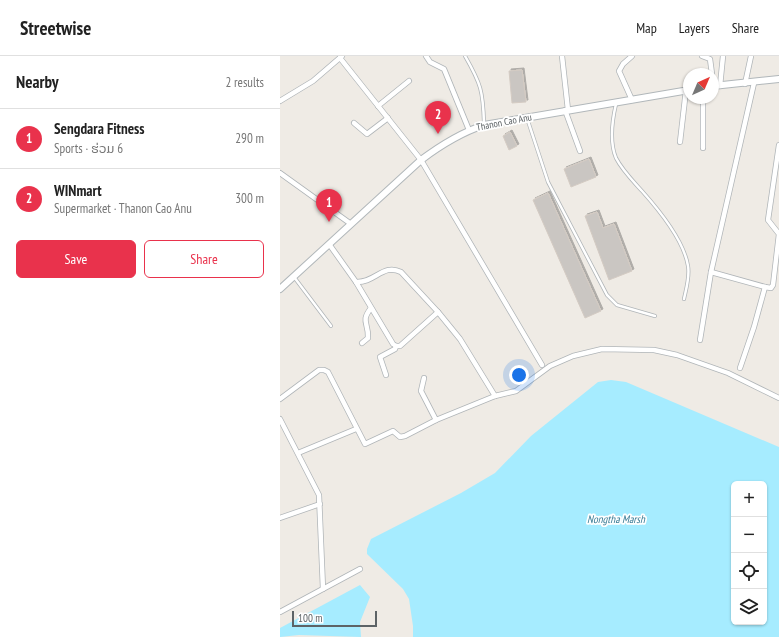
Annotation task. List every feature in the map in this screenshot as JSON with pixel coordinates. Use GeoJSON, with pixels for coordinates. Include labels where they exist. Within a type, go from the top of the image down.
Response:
{"type":"FeatureCollection","features":[{"type":"Feature","properties":{"kind":"street"},"geometry":{"type":"LineString","coordinates":[[426,56],[430,62],[444,69],[469,130]]}},
{"type":"Feature","properties":{"kind":"street"},"geometry":{"type":"LineString","coordinates":[[562,56],[567,110],[580,151]]}},
{"type":"Feature","properties":{"kind":"street"},"geometry":{"type":"LineString","coordinates":[[632,56],[623,64],[619,71],[632,100]]}},
{"type":"Feature","properties":{"kind":"street"},"geometry":{"type":"LineString","coordinates":[[702,56],[710,60],[711,68]]}},
{"type":"Feature","properties":{"kind":"street"},"geometry":{"type":"LineString","coordinates":[[723,56],[720,86],[779,79]]}},
{"type":"Feature","properties":{"kind":"street"},"geometry":{"type":"LineString","coordinates":[[745,84],[751,56]]}},
{"type":"Feature","properties":{"kind":"street"},"geometry":{"type":"LineString","coordinates":[[280,101],[313,81],[341,57],[421,160],[542,365]]}},
{"type":"Feature","properties":{"kind":"street"},"geometry":{"type":"LineString","coordinates":[[378,106],[409,81]]}},
{"type":"Feature","properties":{"kind":"street"},"geometry":{"type":"LineString","coordinates":[[700,340],[711,272],[754,83]]}},
{"type":"Feature","properties":{"kind":"street","name":"Thanon Cao Anu"},"geometry":{"type":"LineString","coordinates":[[280,289],[421,160],[445,142],[469,130],[484,125],[683,91]]}},
{"type":"Feature","properties":{"kind":"street"},"geometry":{"type":"LineString","coordinates":[[680,142],[686,104]]}},
{"type":"Feature","properties":{"kind":"street"},"geometry":{"type":"LineString","coordinates":[[703,148],[704,104]]}},
{"type":"Feature","properties":{"kind":"street"},"geometry":{"type":"LineString","coordinates":[[354,122],[367,134],[388,118]]}},
{"type":"Feature","properties":{"kind":"street"},"geometry":{"type":"LineString","coordinates":[[711,272],[771,288],[774,284],[779,234],[768,220],[778,164],[779,145]]}},
{"type":"Feature","properties":{"kind":"street"},"geometry":{"type":"LineString","coordinates":[[280,173],[351,224]]}},
{"type":"Feature","properties":{"kind":"street"},"geometry":{"type":"LineString","coordinates":[[329,244],[356,282],[396,346]]}},
{"type":"Feature","properties":{"kind":"street"},"geometry":{"type":"LineString","coordinates":[[356,282],[362,282],[387,269],[394,268],[401,272],[438,312],[460,339],[495,396]]}},
{"type":"Feature","properties":{"kind":"street"},"geometry":{"type":"LineString","coordinates":[[740,368],[766,287]]}},
{"type":"Feature","properties":{"kind":"street"},"geometry":{"type":"LineString","coordinates":[[362,343],[368,338],[364,321],[366,315],[372,308]]}},
{"type":"Feature","properties":{"kind":"street"},"geometry":{"type":"LineString","coordinates":[[386,375],[380,357],[395,349],[396,346],[400,346],[438,312]]}},
{"type":"Feature","properties":{"kind":"street"},"geometry":{"type":"LineString","coordinates":[[280,399],[319,370],[328,372],[365,444],[392,431],[400,437],[405,436],[436,420],[495,396],[516,391],[550,366],[573,356],[602,349],[654,350],[677,355],[728,373],[779,398]]}},
{"type":"Feature","properties":{"kind":"street"},"geometry":{"type":"LineString","coordinates":[[424,378],[421,391],[436,420]]}},
{"type":"Feature","properties":{"kind":"street"},"geometry":{"type":"LineString","coordinates":[[280,419],[318,495],[320,504],[323,589]]}},
{"type":"Feature","properties":{"kind":"street"},"geometry":{"type":"LineString","coordinates":[[298,453],[356,429]]}},
{"type":"Feature","properties":{"kind":"street"},"geometry":{"type":"LineString","coordinates":[[280,518],[320,504]]}},
{"type":"Feature","properties":{"kind":"street"},"geometry":{"type":"LineString","coordinates":[[280,612],[360,569]]}},
{"type":"Feature","properties":{"kind":"lane"},"geometry":{"type":"LineString","coordinates":[[466,56],[480,85],[483,97],[484,125]]}},
{"type":"Feature","properties":{"kind":"lane"},"geometry":{"type":"LineString","coordinates":[[616,103],[612,120],[612,140],[616,157],[627,174],[658,210],[674,234],[686,257],[688,277],[684,299]]}},
{"type":"Feature","properties":{"kind":"lane"},"geometry":{"type":"LineString","coordinates":[[527,118],[548,182],[607,295],[617,305],[655,316]]}},
{"type":"Feature","properties":{"kind":"lane"},"geometry":{"type":"LineString","coordinates":[[294,276],[331,326]]}},
{"type":"Feature","properties":{"kind":"water","name":"Nongtha Marsh"},"geometry":{"type":"Polygon","coordinates":[[[611,380],[626,382],[779,447],[779,637],[413,637],[409,599],[403,589],[367,554],[367,549],[371,539],[461,493],[495,473],[531,436],[598,382],[611,380]]]}},
{"type":"Feature","properties":{"kind":"water"},"geometry":{"type":"Polygon","coordinates":[[[360,585],[370,597],[360,622],[361,637],[299,635],[280,637],[280,628],[360,585]]]}},
{"type":"Feature","properties":{"kind":"building"},"geometry":{"type":"Polygon","coordinates":[[[522,70],[526,102],[512,103],[509,71],[522,70]]]}},
{"type":"Feature","properties":{"kind":"building"},"geometry":{"type":"Polygon","coordinates":[[[510,132],[517,146],[509,150],[503,136],[510,132]]]}},
{"type":"Feature","properties":{"kind":"building"},"geometry":{"type":"Polygon","coordinates":[[[589,159],[596,177],[571,187],[564,169],[589,159]]]}},
{"type":"Feature","properties":{"kind":"building"},"geometry":{"type":"Polygon","coordinates":[[[548,193],[601,311],[585,318],[533,200],[548,193]]]}},
{"type":"Feature","properties":{"kind":"building"},"geometry":{"type":"Polygon","coordinates":[[[597,212],[603,228],[614,224],[632,271],[609,280],[585,216],[597,212]]]}},
{"type":"Feature","properties":{"kind":"place","name":"WINmart"},"geometry":{"type":"Point","coordinates":[438,134]}},
{"type":"Feature","properties":{"kind":"place","name":"Sengdara Fitness"},"geometry":{"type":"Point","coordinates":[329,222]}}]}
